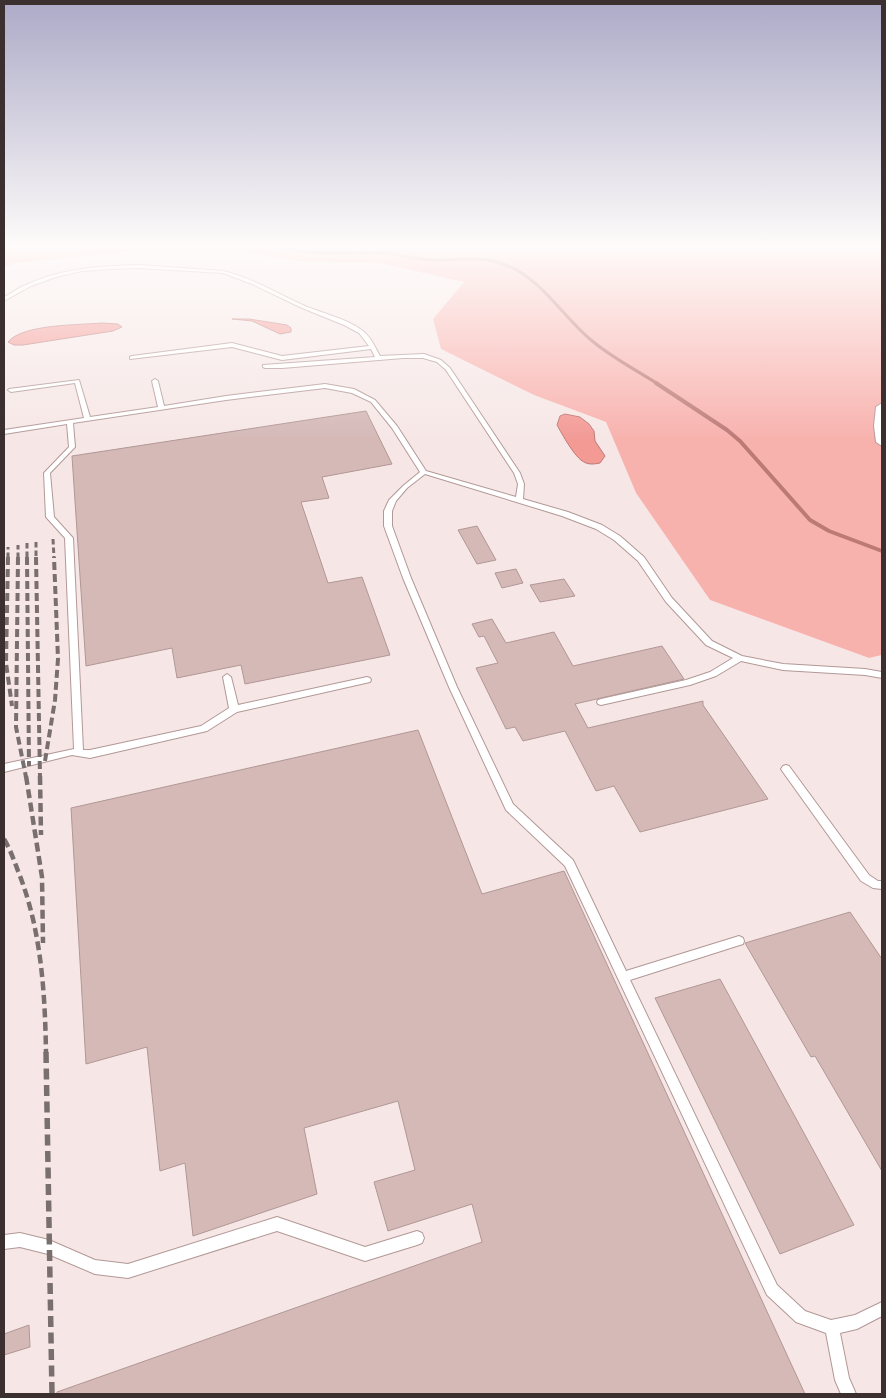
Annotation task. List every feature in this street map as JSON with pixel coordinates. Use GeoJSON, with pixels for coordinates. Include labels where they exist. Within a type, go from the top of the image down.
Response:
{"type":"FeatureCollection","features":[{"type":"Feature","properties":{"kind":"street"},"geometry":{"type":"LineString","coordinates":[[882,407],[880,426],[882,442]]}},
{"type":"Feature","properties":{"kind":"lane"},"geometry":{"type":"LineString","coordinates":[[311,310],[366,336],[378,357]]}},
{"type":"Feature","properties":{"kind":"lane"},"geometry":{"type":"LineString","coordinates":[[132,358],[232,345],[282,358],[372,347]]}},
{"type":"Feature","properties":{"kind":"lane"},"geometry":{"type":"LineString","coordinates":[[265,366],[378,357],[424,356],[439,361],[448,369],[516,473],[521,484],[518,501]]}},
{"type":"Feature","properties":{"kind":"lane"},"geometry":{"type":"LineString","coordinates":[[11,390],[77,381],[87,419]]}},
{"type":"Feature","properties":{"kind":"lane"},"geometry":{"type":"LineString","coordinates":[[155,381],[161,408]]}},
{"type":"Feature","properties":{"kind":"lane"},"geometry":{"type":"LineString","coordinates":[[4,432],[226,398],[325,386],[354,391],[373,401],[395,427],[424,472],[565,514],[599,527],[617,538],[641,558],[669,600],[709,643],[740,658],[783,667],[865,672],[882,676]]}},
{"type":"Feature","properties":{"kind":"lane"},"geometry":{"type":"LineString","coordinates":[[70,421],[72,447],[47,472],[50,517],[69,538],[79,753]]}},
{"type":"Feature","properties":{"kind":"lane"},"geometry":{"type":"LineString","coordinates":[[424,472],[405,487],[393,500],[388,511],[388,526],[407,578],[453,687],[509,807],[569,863],[772,1290],[801,1317],[832,1327],[857,1322],[882,1310]]}},
{"type":"Feature","properties":{"kind":"lane"},"geometry":{"type":"LineString","coordinates":[[601,702],[687,683],[712,674],[740,658]]}},
{"type":"Feature","properties":{"kind":"lane"},"geometry":{"type":"LineString","coordinates":[[227,677],[234,709]]}},
{"type":"Feature","properties":{"kind":"lane"},"geometry":{"type":"LineString","coordinates":[[4,768],[72,752],[90,754],[204,729],[234,709],[367,680]]}},
{"type":"Feature","properties":{"kind":"lane"},"geometry":{"type":"LineString","coordinates":[[786,769],[865,878],[877,885],[882,885]]}},
{"type":"Feature","properties":{"kind":"lane"},"geometry":{"type":"LineString","coordinates":[[623,977],[739,941]]}},
{"type":"Feature","properties":{"kind":"lane"},"geometry":{"type":"LineString","coordinates":[[4,1242],[20,1240],[49,1247],[95,1267],[128,1271],[276,1224],[365,1254],[417,1238]]}},
{"type":"Feature","properties":{"kind":"lane"},"geometry":{"type":"LineString","coordinates":[[832,1327],[842,1380],[849,1394]]}},
{"type":"Feature","properties":{"kind":"shaded area"},"geometry":{"type":"Polygon","coordinates":[[[4,310],[440,310],[433,319],[441,349],[534,395],[606,422],[636,493],[710,600],[869,658],[882,655],[882,1394],[4,1394],[4,310]]]}},
{"type":"Feature","properties":{"kind":"shaded area"},"geometry":{"type":"Polygon","coordinates":[[[440,310],[882,310],[882,655],[869,658],[710,600],[636,493],[606,422],[534,395],[441,349],[433,319],[440,310]]]}},
{"type":"Feature","properties":{"kind":"shaded area"},"geometry":{"type":"Polygon","coordinates":[[[232,319],[249,319],[287,325],[291,328],[291,332],[280,334],[252,321],[232,319]]]}},
{"type":"Feature","properties":{"kind":"shaded area"},"geometry":{"type":"Polygon","coordinates":[[[118,324],[122,327],[113,331],[23,345],[14,345],[8,342],[15,336],[26,332],[52,326],[118,324]]]}},
{"type":"Feature","properties":{"kind":"shaded area"},"geometry":{"type":"Polygon","coordinates":[[[565,414],[580,417],[594,431],[595,441],[605,456],[600,463],[592,464],[580,460],[565,440],[557,425],[560,416],[565,414]]]}},
{"type":"Feature","properties":{"kind":"building"},"geometry":{"type":"Polygon","coordinates":[[[366,411],[392,464],[322,477],[329,498],[301,502],[328,583],[362,577],[390,655],[245,684],[241,665],[177,678],[172,648],[86,666],[72,456],[366,411]]]}},
{"type":"Feature","properties":{"kind":"building"},"geometry":{"type":"Polygon","coordinates":[[[477,526],[496,560],[477,564],[458,530],[477,526]]]}},
{"type":"Feature","properties":{"kind":"building"},"geometry":{"type":"Polygon","coordinates":[[[516,569],[523,583],[502,588],[495,573],[516,569]]]}},
{"type":"Feature","properties":{"kind":"building"},"geometry":{"type":"Polygon","coordinates":[[[564,579],[575,596],[540,602],[530,585],[564,579]]]}},
{"type":"Feature","properties":{"kind":"building"},"geometry":{"type":"Polygon","coordinates":[[[492,619],[506,643],[554,632],[573,666],[662,646],[684,679],[575,704],[588,728],[703,701],[703,705],[768,799],[640,832],[614,786],[596,791],[565,731],[523,741],[515,727],[506,729],[476,668],[498,663],[484,636],[479,637],[472,624],[492,619]]]}},
{"type":"Feature","properties":{"kind":"building"},"geometry":{"type":"Polygon","coordinates":[[[418,730],[482,894],[564,871],[805,1394],[57,1394],[57,1392],[482,1242],[472,1204],[388,1231],[374,1182],[415,1170],[398,1101],[304,1128],[317,1194],[193,1236],[185,1163],[160,1171],[147,1047],[86,1064],[71,808],[418,730]]]}},
{"type":"Feature","properties":{"kind":"building"},"geometry":{"type":"Polygon","coordinates":[[[850,912],[882,959],[882,1171],[815,1056],[811,1057],[745,943],[850,912]]]}},
{"type":"Feature","properties":{"kind":"building"},"geometry":{"type":"Polygon","coordinates":[[[720,979],[854,1225],[780,1254],[655,998],[720,979]]]}},
{"type":"Feature","properties":{"kind":"building"},"geometry":{"type":"Polygon","coordinates":[[[29,1325],[30,1347],[4,1355],[4,1334],[29,1325]]]}},
{"type":"Feature","properties":{"kind":"waterway"},"geometry":{"type":"LineString","coordinates":[[561,310],[591,340],[615,358],[658,384]]}},
{"type":"Feature","properties":{"kind":"waterway"},"geometry":{"type":"LineString","coordinates":[[656,383],[727,430],[740,441],[810,520],[829,531],[882,551]]}},
{"type":"Feature","properties":{"kind":"railway"},"geometry":{"type":"LineString","coordinates":[[53,539],[54,558]]}},
{"type":"Feature","properties":{"kind":"railway"},"geometry":{"type":"LineString","coordinates":[[36,542],[36,557]]}},
{"type":"Feature","properties":{"kind":"railway"},"geometry":{"type":"LineString","coordinates":[[27,543],[27,557]]}},
{"type":"Feature","properties":{"kind":"railway"},"geometry":{"type":"LineString","coordinates":[[18,545],[18,557]]}},
{"type":"Feature","properties":{"kind":"railway"},"geometry":{"type":"LineString","coordinates":[[8,547],[8,557]]}},
{"type":"Feature","properties":{"kind":"railway"},"geometry":{"type":"LineString","coordinates":[[8,557],[6,663],[12,706]]}},
{"type":"Feature","properties":{"kind":"railway"},"geometry":{"type":"LineString","coordinates":[[18,557],[16,727],[26,777]]}},
{"type":"Feature","properties":{"kind":"railway"},"geometry":{"type":"LineString","coordinates":[[27,557],[29,766]]}},
{"type":"Feature","properties":{"kind":"railway"},"geometry":{"type":"LineString","coordinates":[[36,557],[40,777]]}},
{"type":"Feature","properties":{"kind":"railway"},"geometry":{"type":"LineString","coordinates":[[45,761],[55,700],[58,659],[54,557]]}},
{"type":"Feature","properties":{"kind":"railway"},"geometry":{"type":"LineString","coordinates":[[26,776],[42,877],[43,943]]}},
{"type":"Feature","properties":{"kind":"railway"},"geometry":{"type":"LineString","coordinates":[[40,776],[41,835]]}},
{"type":"Feature","properties":{"kind":"railway"},"geometry":{"type":"LineString","coordinates":[[4,839],[26,893],[37,937],[43,983],[46,1053]]}},
{"type":"Feature","properties":{"kind":"railway"},"geometry":{"type":"LineString","coordinates":[[46,1052],[52,1394]]}}]}
